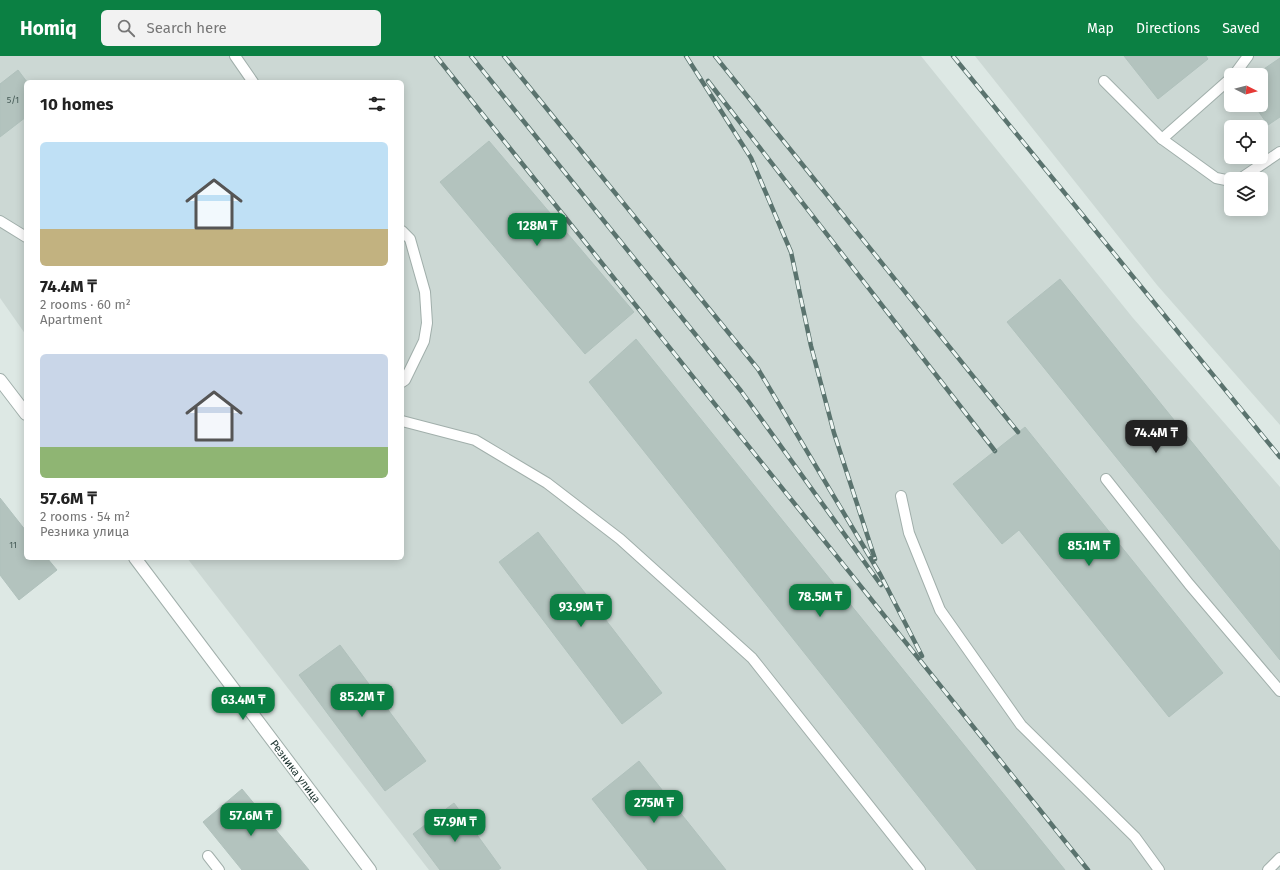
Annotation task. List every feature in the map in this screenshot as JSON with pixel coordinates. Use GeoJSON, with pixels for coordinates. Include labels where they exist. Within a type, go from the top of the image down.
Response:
{"type":"FeatureCollection","features":[{"type":"Feature","properties":{"kind":"street"},"geometry":{"type":"LineString","coordinates":[[0,380],[24,411]]}},
{"type":"Feature","properties":{"kind":"street","name":"Резника улица"},"geometry":{"type":"LineString","coordinates":[[137,560],[370,870]]}},
{"type":"Feature","properties":{"kind":"lane"},"geometry":{"type":"LineString","coordinates":[[235,56],[252,80]]}},
{"type":"Feature","properties":{"kind":"lane"},"geometry":{"type":"LineString","coordinates":[[1239,68],[1248,56]]}},
{"type":"Feature","properties":{"kind":"lane"},"geometry":{"type":"LineString","coordinates":[[1104,81],[1162,139],[1216,178],[1224,180]]}},
{"type":"Feature","properties":{"kind":"lane"},"geometry":{"type":"LineString","coordinates":[[1162,139],[1224,84]]}},
{"type":"Feature","properties":{"kind":"lane"},"geometry":{"type":"LineString","coordinates":[[1250,172],[1280,152]]}},
{"type":"Feature","properties":{"kind":"lane"},"geometry":{"type":"LineString","coordinates":[[0,221],[24,236]]}},
{"type":"Feature","properties":{"kind":"lane"},"geometry":{"type":"LineString","coordinates":[[404,233],[410,239],[425,292],[427,323],[424,341],[404,381]]}},
{"type":"Feature","properties":{"kind":"lane"},"geometry":{"type":"LineString","coordinates":[[404,422],[475,440],[548,483],[620,539],[752,658],[920,870]]}},
{"type":"Feature","properties":{"kind":"lane"},"geometry":{"type":"LineString","coordinates":[[1106,479],[1189,584],[1280,691]]}},
{"type":"Feature","properties":{"kind":"lane"},"geometry":{"type":"LineString","coordinates":[[901,496],[909,533],[940,610],[1021,725],[1136,838],[1159,870]]}},
{"type":"Feature","properties":{"kind":"lane"},"geometry":{"type":"LineString","coordinates":[[208,856],[219,870]]}},
{"type":"Feature","properties":{"kind":"lane"},"geometry":{"type":"LineString","coordinates":[[1268,870],[1280,858]]}},
{"type":"Feature","properties":{"kind":"shaded area"},"geometry":{"type":"Polygon","coordinates":[[[0,56],[921,56],[1133,318],[1280,487],[1280,870],[429,870],[189,560],[404,560],[404,80],[24,80],[24,332],[0,298],[0,56]]]}},
{"type":"Feature","properties":{"kind":"shaded area"},"geometry":{"type":"Polygon","coordinates":[[[975,56],[1280,56],[1280,425],[1157,285],[975,56]]]}},
{"type":"Feature","properties":{"kind":"building"},"geometry":{"type":"Polygon","coordinates":[[[1124,56],[1206,56],[1208,59],[1158,99],[1124,56]]]}},
{"type":"Feature","properties":{"kind":"building"},"geometry":{"type":"Polygon","coordinates":[[[1280,58],[1280,117],[1268,125],[1268,120],[1264,120],[1259,112],[1268,112],[1268,68],[1265,68],[1280,58]]]}},
{"type":"Feature","properties":{"kind":"building"},"geometry":{"type":"Polygon","coordinates":[[[18,70],[26,80],[24,80],[24,119],[0,137],[0,84],[18,70]]]}},
{"type":"Feature","properties":{"kind":"building"},"geometry":{"type":"Polygon","coordinates":[[[489,141],[634,312],[585,354],[440,182],[489,141]]]}},
{"type":"Feature","properties":{"kind":"building"},"geometry":{"type":"Polygon","coordinates":[[[1060,279],[1280,551],[1280,660],[1007,322],[1060,279]]]}},
{"type":"Feature","properties":{"kind":"building"},"geometry":{"type":"Polygon","coordinates":[[[636,339],[1065,870],[977,870],[589,382],[636,339]]]}},
{"type":"Feature","properties":{"kind":"building"},"geometry":{"type":"Polygon","coordinates":[[[1025,427],[1223,673],[1169,717],[1019,530],[1002,544],[953,484],[1025,427]]]}},
{"type":"Feature","properties":{"kind":"building"},"geometry":{"type":"Polygon","coordinates":[[[0,498],[24,528],[24,560],[49,560],[57,570],[19,600],[0,575],[0,498]]]}},
{"type":"Feature","properties":{"kind":"building"},"geometry":{"type":"Polygon","coordinates":[[[538,532],[662,693],[622,724],[499,562],[538,532]]]}},
{"type":"Feature","properties":{"kind":"building"},"geometry":{"type":"Polygon","coordinates":[[[340,645],[426,761],[385,791],[299,675],[340,645]]]}},
{"type":"Feature","properties":{"kind":"building"},"geometry":{"type":"Polygon","coordinates":[[[639,761],[726,870],[648,870],[592,799],[639,761]]]}},
{"type":"Feature","properties":{"kind":"building"},"geometry":{"type":"Polygon","coordinates":[[[242,789],[309,870],[242,870],[203,822],[242,789]]]}},
{"type":"Feature","properties":{"kind":"building"},"geometry":{"type":"Polygon","coordinates":[[[454,803],[501,868],[498,870],[440,870],[413,834],[454,803]]]}},
{"type":"Feature","properties":{"kind":"railway"},"geometry":{"type":"LineString","coordinates":[[436,56],[1088,870]]}},
{"type":"Feature","properties":{"kind":"railway"},"geometry":{"type":"LineString","coordinates":[[471,56],[741,391],[881,585]]}},
{"type":"Feature","properties":{"kind":"railway"},"geometry":{"type":"LineString","coordinates":[[504,56],[758,369],[880,574],[922,656]]}},
{"type":"Feature","properties":{"kind":"railway"},"geometry":{"type":"LineString","coordinates":[[686,56],[751,158],[791,252],[811,346],[834,433],[875,559]]}},
{"type":"Feature","properties":{"kind":"railway"},"geometry":{"type":"LineString","coordinates":[[715,56],[1018,432]]}},
{"type":"Feature","properties":{"kind":"railway"},"geometry":{"type":"LineString","coordinates":[[953,56],[1280,457]]}},
{"type":"Feature","properties":{"kind":"railway"},"geometry":{"type":"LineString","coordinates":[[708,81],[995,451]]}}]}
